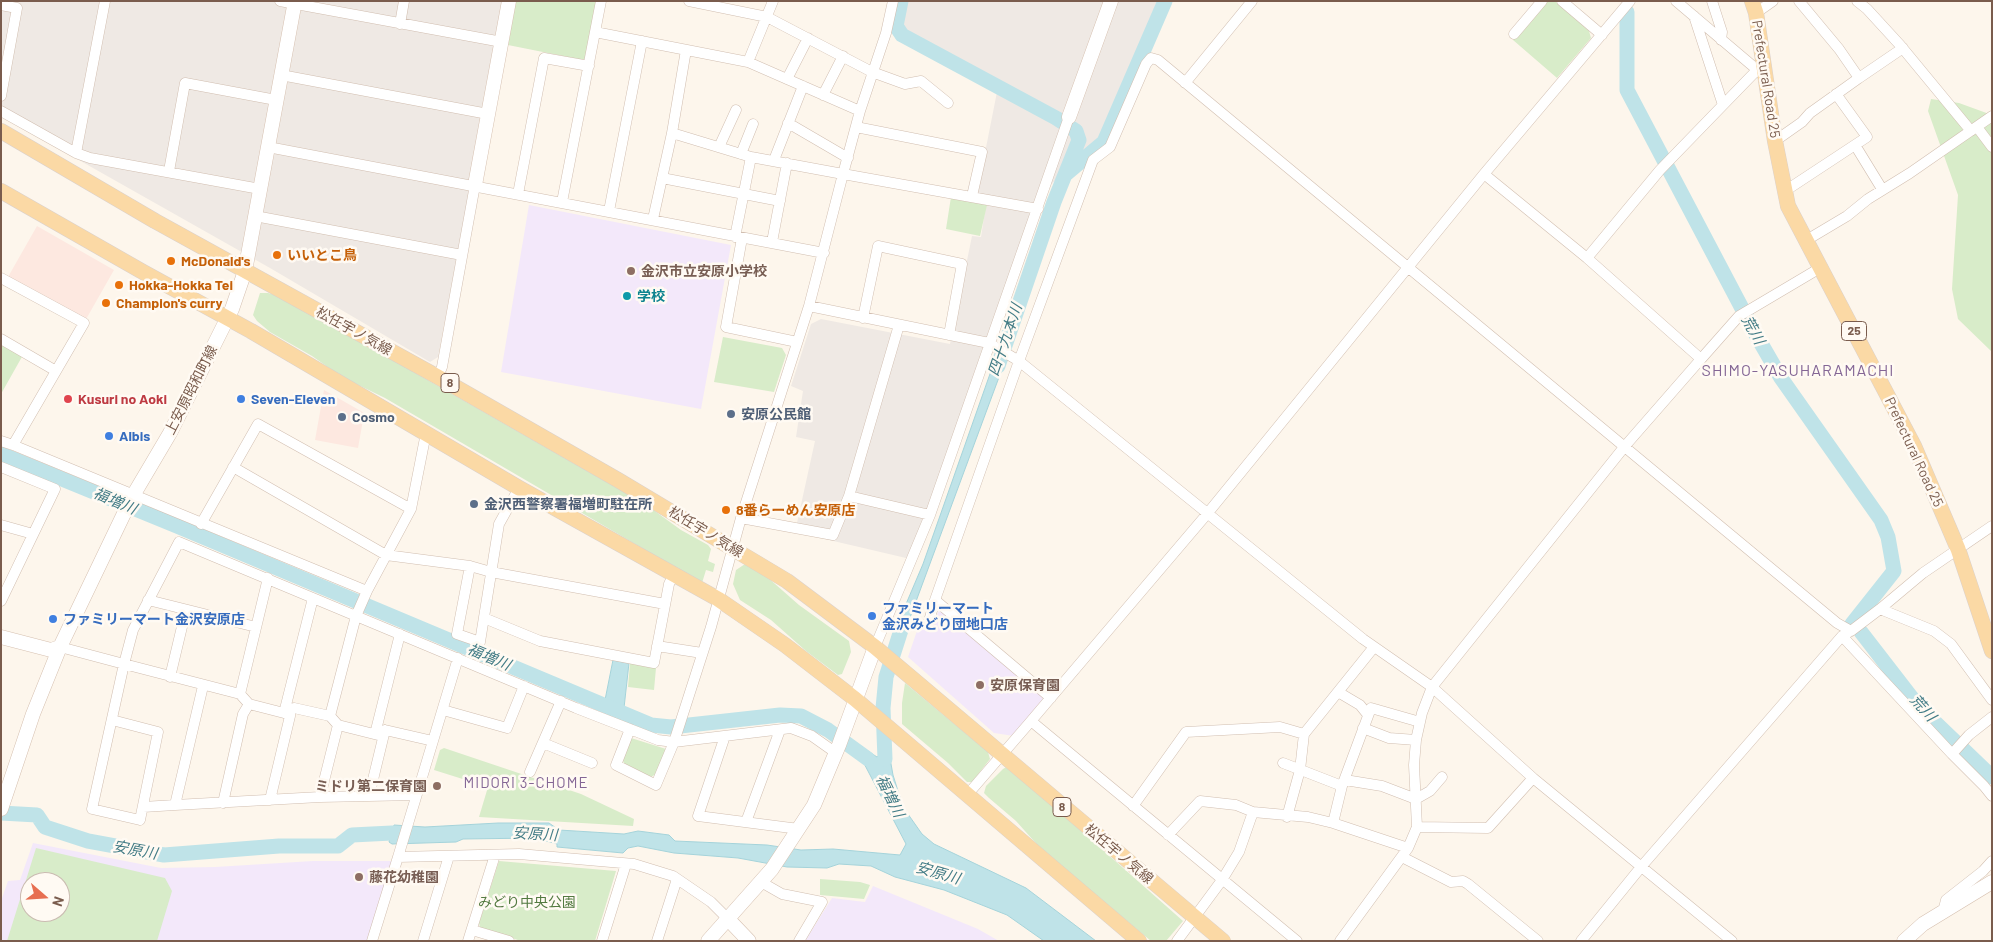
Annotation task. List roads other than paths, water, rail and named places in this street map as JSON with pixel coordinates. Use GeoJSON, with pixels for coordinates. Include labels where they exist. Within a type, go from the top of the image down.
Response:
{"type":"FeatureCollection","features":[{"type":"Feature","properties":{"kind":"main road","name":"Prefectural Road 25"},"geometry":{"type":"LineString","coordinates":[[1754,7],[1761,73],[1788,206],[1914,446],[1958,549],[1992,651]]}},
{"type":"Feature","properties":{"kind":"main road","name":"松任宇ノ気線"},"geometry":{"type":"LineString","coordinates":[[1,131],[155,221],[438,377],[732,547],[787,581],[880,651],[1223,941]]}},
{"type":"Feature","properties":{"kind":"main road"},"geometry":{"type":"LineString","coordinates":[[1,192],[251,331],[518,488],[718,599],[785,645],[861,703],[1139,941]]}},
{"type":"Feature","properties":{"kind":"street"},"geometry":{"type":"LineString","coordinates":[[76,153],[105,1]]}},
{"type":"Feature","properties":{"kind":"street"},"geometry":{"type":"LineString","coordinates":[[280,1],[502,42]]}},
{"type":"Feature","properties":{"kind":"street"},"geometry":{"type":"LineString","coordinates":[[400,24],[404,1]]}},
{"type":"Feature","properties":{"kind":"street"},"geometry":{"type":"LineString","coordinates":[[438,377],[442,367],[509,1]]}},
{"type":"Feature","properties":{"kind":"street"},"geometry":{"type":"LineString","coordinates":[[562,202],[601,1]]}},
{"type":"Feature","properties":{"kind":"street"},"geometry":{"type":"LineString","coordinates":[[689,1],[767,17],[872,72],[905,84],[920,81],[948,103]]}},
{"type":"Feature","properties":{"kind":"street"},"geometry":{"type":"LineString","coordinates":[[748,62],[773,1]]}},
{"type":"Feature","properties":{"kind":"street"},"geometry":{"type":"LineString","coordinates":[[630,729],[616,765],[656,786],[675,739],[732,547],[809,306],[860,111],[886,33],[894,1]]}},
{"type":"Feature","properties":{"kind":"street"},"geometry":{"type":"LineString","coordinates":[[708,941],[772,869],[814,805],[844,730],[861,703],[993,346],[1067,123],[1111,1]]}},
{"type":"Feature","properties":{"kind":"street"},"geometry":{"type":"LineString","coordinates":[[1184,83],[1252,1]]}},
{"type":"Feature","properties":{"kind":"street"},"geometry":{"type":"LineString","coordinates":[[1514,34],[1542,1]]}},
{"type":"Feature","properties":{"kind":"street"},"geometry":{"type":"LineString","coordinates":[[1562,1],[1602,35]]}},
{"type":"Feature","properties":{"kind":"street"},"geometry":{"type":"LineString","coordinates":[[968,794],[1052,698],[1207,514],[1407,267],[1602,35],[1622,6],[1630,1]]}},
{"type":"Feature","properties":{"kind":"street"},"geometry":{"type":"LineString","coordinates":[[1587,258],[1660,170],[1723,105],[1761,73],[1676,1]]}},
{"type":"Feature","properties":{"kind":"street"},"geometry":{"type":"LineString","coordinates":[[1712,1],[1722,32],[1721,40]]}},
{"type":"Feature","properties":{"kind":"street"},"geometry":{"type":"LineString","coordinates":[[1754,7],[1773,1]]}},
{"type":"Feature","properties":{"kind":"street"},"geometry":{"type":"LineString","coordinates":[[1799,1],[1840,49],[1859,78]]}},
{"type":"Feature","properties":{"kind":"street"},"geometry":{"type":"LineString","coordinates":[[1857,1],[1867,9],[1992,147]]}},
{"type":"Feature","properties":{"kind":"street","name":"上安原昭和町線"},"geometry":{"type":"LineString","coordinates":[[1,809],[5,787],[60,647],[132,498],[170,433],[232,309],[245,271],[295,3]]}},
{"type":"Feature","properties":{"kind":"street"},"geometry":{"type":"LineString","coordinates":[[1,5],[18,4],[1,96]]}},
{"type":"Feature","properties":{"kind":"street"},"geometry":{"type":"LineString","coordinates":[[1694,16],[1723,105]]}},
{"type":"Feature","properties":{"kind":"street"},"geometry":{"type":"LineString","coordinates":[[595,32],[748,62],[860,111]]}},
{"type":"Feature","properties":{"kind":"street"},"geometry":{"type":"LineString","coordinates":[[787,79],[808,38]]}},
{"type":"Feature","properties":{"kind":"street"},"geometry":{"type":"LineString","coordinates":[[609,211],[642,41]]}},
{"type":"Feature","properties":{"kind":"street"},"geometry":{"type":"LineString","coordinates":[[1775,141],[1802,122],[1810,113],[1902,48]]}},
{"type":"Feature","properties":{"kind":"street"},"geometry":{"type":"LineString","coordinates":[[653,219],[672,133],[686,50]]}},
{"type":"Feature","properties":{"kind":"street"},"geometry":{"type":"LineString","coordinates":[[823,95],[842,56]]}},
{"type":"Feature","properties":{"kind":"street"},"geometry":{"type":"LineString","coordinates":[[518,194],[544,58],[589,66]]}},
{"type":"Feature","properties":{"kind":"street"},"geometry":{"type":"LineString","coordinates":[[929,621],[1017,359],[1093,160],[1110,147],[1146,64],[1151,58],[1158,60],[1837,623],[1851,631]]}},
{"type":"Feature","properties":{"kind":"street"},"geometry":{"type":"LineString","coordinates":[[281,75],[488,114]]}},
{"type":"Feature","properties":{"kind":"street"},"geometry":{"type":"LineString","coordinates":[[169,171],[185,84],[276,100]]}},
{"type":"Feature","properties":{"kind":"street"},"geometry":{"type":"LineString","coordinates":[[774,160],[803,86]]}},
{"type":"Feature","properties":{"kind":"street"},"geometry":{"type":"LineString","coordinates":[[1785,191],[1867,137],[1836,94]]}},
{"type":"Feature","properties":{"kind":"street"},"geometry":{"type":"LineString","coordinates":[[719,148],[736,110]]}},
{"type":"Feature","properties":{"kind":"street"},"geometry":{"type":"LineString","coordinates":[[1,111],[76,153],[90,158],[260,188]]}},
{"type":"Feature","properties":{"kind":"street"},"geometry":{"type":"LineString","coordinates":[[1805,241],[1847,216],[1882,190],[1910,173],[1992,116]]}},
{"type":"Feature","properties":{"kind":"street"},"geometry":{"type":"LineString","coordinates":[[788,123],[848,158]]}},
{"type":"Feature","properties":{"kind":"street"},"geometry":{"type":"LineString","coordinates":[[753,124],[746,156],[739,237],[726,327],[797,342]]}},
{"type":"Feature","properties":{"kind":"street"},"geometry":{"type":"LineString","coordinates":[[856,127],[982,152],[972,196]]}},
{"type":"Feature","properties":{"kind":"street"},"geometry":{"type":"LineString","coordinates":[[672,133],[746,156],[1038,209]]}},
{"type":"Feature","properties":{"kind":"street"},"geometry":{"type":"LineString","coordinates":[[1855,144],[1882,190]]}},
{"type":"Feature","properties":{"kind":"street"},"geometry":{"type":"LineString","coordinates":[[268,147],[824,252]]}},
{"type":"Feature","properties":{"kind":"street"},"geometry":{"type":"LineString","coordinates":[[772,242],[787,163]]}},
{"type":"Feature","properties":{"kind":"street"},"geometry":{"type":"LineString","coordinates":[[1484,174],[1587,258],[1701,359]]}},
{"type":"Feature","properties":{"kind":"street"},"geometry":{"type":"LineString","coordinates":[[662,178],[780,201]]}},
{"type":"Feature","properties":{"kind":"street"},"geometry":{"type":"LineString","coordinates":[[255,216],[462,255]]}},
{"type":"Feature","properties":{"kind":"street"},"geometry":{"type":"LineString","coordinates":[[863,318],[878,246],[962,264],[949,335]]}},
{"type":"Feature","properties":{"kind":"street"},"geometry":{"type":"LineString","coordinates":[[1340,941],[1405,852],[1417,827],[1414,765],[1416,740],[1432,687],[1625,446],[1701,359],[1743,314],[1820,268]]}},
{"type":"Feature","properties":{"kind":"street"},"geometry":{"type":"LineString","coordinates":[[3,282],[84,324],[13,446]]}},
{"type":"Feature","properties":{"kind":"street"},"geometry":{"type":"LineString","coordinates":[[809,306],[993,346],[1017,359],[1374,647],[1432,687],[1533,778],[1732,941]]}},
{"type":"Feature","properties":{"kind":"street"},"geometry":{"type":"LineString","coordinates":[[741,518],[832,535],[849,496],[899,325]]}},
{"type":"Feature","properties":{"kind":"street"},"geometry":{"type":"LineString","coordinates":[[1,339],[56,370]]}},
{"type":"Feature","properties":{"kind":"street"},"geometry":{"type":"LineString","coordinates":[[201,524],[258,424],[411,510]]}},
{"type":"Feature","properties":{"kind":"street"},"geometry":{"type":"LineString","coordinates":[[330,716],[357,613],[365,594],[411,510],[426,433]]}},
{"type":"Feature","properties":{"kind":"street"},"geometry":{"type":"LineString","coordinates":[[1,441],[132,498],[201,524],[365,594]]}},
{"type":"Feature","properties":{"kind":"street"},"geometry":{"type":"LineString","coordinates":[[1,467],[55,489],[33,534],[5,580],[1,601]]}},
{"type":"Feature","properties":{"kind":"street"},"geometry":{"type":"LineString","coordinates":[[234,467],[386,555],[470,566],[491,572],[664,604]]}},
{"type":"Feature","properties":{"kind":"street"},"geometry":{"type":"LineString","coordinates":[[470,566],[457,634],[480,642],[498,524],[518,488]]}},
{"type":"Feature","properties":{"kind":"street"},"geometry":{"type":"LineString","coordinates":[[849,496],[930,515]]}},
{"type":"Feature","properties":{"kind":"street"},"geometry":{"type":"LineString","coordinates":[[1,526],[33,534]]}},
{"type":"Feature","properties":{"kind":"street"},"geometry":{"type":"LineString","coordinates":[[1581,941],[1640,867],[1842,636],[1880,609],[1923,573],[1992,526]]}},
{"type":"Feature","properties":{"kind":"street"},"geometry":{"type":"LineString","coordinates":[[112,720],[158,732],[140,820],[92,809],[124,664],[133,630],[179,542],[313,598],[357,613],[400,634],[658,740],[725,736],[791,728],[837,749]]}},
{"type":"Feature","properties":{"kind":"street"},"geometry":{"type":"LineString","coordinates":[[484,618],[540,641],[654,663],[664,604],[669,584],[674,574]]}},
{"type":"Feature","properties":{"kind":"street"},"geometry":{"type":"LineString","coordinates":[[240,694],[268,578]]}},
{"type":"Feature","properties":{"kind":"street"},"geometry":{"type":"LineString","coordinates":[[270,800],[290,716],[287,712],[313,598]]}},
{"type":"Feature","properties":{"kind":"street"},"geometry":{"type":"LineString","coordinates":[[148,600],[256,627]]}},
{"type":"Feature","properties":{"kind":"street"},"geometry":{"type":"LineString","coordinates":[[935,600],[1052,698]]}},
{"type":"Feature","properties":{"kind":"street"},"geometry":{"type":"LineString","coordinates":[[1880,609],[1934,631],[1951,644],[1992,700]]}},
{"type":"Feature","properties":{"kind":"street"},"geometry":{"type":"LineString","coordinates":[[170,676],[186,610]]}},
{"type":"Feature","properties":{"kind":"street"},"geometry":{"type":"LineString","coordinates":[[369,796],[400,634]]}},
{"type":"Feature","properties":{"kind":"street"},"geometry":{"type":"LineString","coordinates":[[1842,636],[1992,796]]}},
{"type":"Feature","properties":{"kind":"street"},"geometry":{"type":"LineString","coordinates":[[1,637],[51,650],[60,647],[203,686],[240,694],[249,704],[287,712],[294,708],[330,716],[338,725],[433,741]]}},
{"type":"Feature","properties":{"kind":"street"},"geometry":{"type":"LineString","coordinates":[[657,646],[702,653]]}},
{"type":"Feature","properties":{"kind":"street"},"geometry":{"type":"LineString","coordinates":[[1287,817],[1300,770],[1304,734],[1374,647]]}},
{"type":"Feature","properties":{"kind":"street"},"geometry":{"type":"LineString","coordinates":[[372,941],[458,658]]}},
{"type":"Feature","properties":{"kind":"street"},"geometry":{"type":"LineString","coordinates":[[175,804],[203,686]]}},
{"type":"Feature","properties":{"kind":"street"},"geometry":{"type":"LineString","coordinates":[[443,710],[507,728],[524,686]]}},
{"type":"Feature","properties":{"kind":"street"},"geometry":{"type":"LineString","coordinates":[[1338,692],[1360,705],[1368,715]]}},
{"type":"Feature","properties":{"kind":"street"},"geometry":{"type":"LineString","coordinates":[[530,772],[561,701]]}},
{"type":"Feature","properties":{"kind":"street"},"geometry":{"type":"LineString","coordinates":[[223,802],[243,714],[249,704]]}},
{"type":"Feature","properties":{"kind":"street"},"geometry":{"type":"LineString","coordinates":[[1333,823],[1344,783],[1370,708],[1420,722]]}},
{"type":"Feature","properties":{"kind":"street"},"geometry":{"type":"LineString","coordinates":[[1952,754],[1969,735],[1992,716]]}},
{"type":"Feature","properties":{"kind":"street"},"geometry":{"type":"LineString","coordinates":[[1031,721],[1297,941]]}},
{"type":"Feature","properties":{"kind":"street"},"geometry":{"type":"LineString","coordinates":[[320,797],[338,725]]}},
{"type":"Feature","properties":{"kind":"street"},"geometry":{"type":"LineString","coordinates":[[1133,806],[1186,732],[1280,727],[1304,734]]}},
{"type":"Feature","properties":{"kind":"street"},"geometry":{"type":"LineString","coordinates":[[1363,728],[1389,738],[1416,740]]}},
{"type":"Feature","properties":{"kind":"street"},"geometry":{"type":"LineString","coordinates":[[746,822],[780,730]]}},
{"type":"Feature","properties":{"kind":"street"},"geometry":{"type":"LineString","coordinates":[[725,736],[698,816],[798,829]]}},
{"type":"Feature","properties":{"kind":"street"},"geometry":{"type":"LineString","coordinates":[[543,743],[592,763]]}},
{"type":"Feature","properties":{"kind":"street"},"geometry":{"type":"LineString","coordinates":[[1283,763],[1344,783],[1382,786],[1416,799]]}},
{"type":"Feature","properties":{"kind":"street"},"geometry":{"type":"LineString","coordinates":[[1416,799],[1430,791],[1442,777]]}},
{"type":"Feature","properties":{"kind":"street"},"geometry":{"type":"LineString","coordinates":[[1417,827],[1488,828],[1533,778]]}},
{"type":"Feature","properties":{"kind":"street"},"geometry":{"type":"LineString","coordinates":[[143,807],[320,797],[416,795]]}},
{"type":"Feature","properties":{"kind":"street"},"geometry":{"type":"LineString","coordinates":[[1168,835],[1200,801],[1236,805],[1253,812],[1287,817],[1308,817],[1333,823],[1405,852],[1451,882],[1462,881],[1468,884],[1538,941]]}},
{"type":"Feature","properties":{"kind":"street"},"geometry":{"type":"LineString","coordinates":[[1177,941],[1196,918],[1239,852],[1253,812]]}},
{"type":"Feature","properties":{"kind":"street"},"geometry":{"type":"LineString","coordinates":[[399,854],[449,856],[519,854],[634,864],[677,880],[711,902],[749,941]]}},
{"type":"Feature","properties":{"kind":"street"},"geometry":{"type":"LineString","coordinates":[[468,941],[495,855]]}},
{"type":"Feature","properties":{"kind":"street"},"geometry":{"type":"LineString","coordinates":[[423,941],[449,856]]}},
{"type":"Feature","properties":{"kind":"street"},"geometry":{"type":"LineString","coordinates":[[1943,912],[1946,900],[1983,871],[1992,860]]}},
{"type":"Feature","properties":{"kind":"street"},"geometry":{"type":"LineString","coordinates":[[602,941],[626,864]]}},
{"type":"Feature","properties":{"kind":"street"},"geometry":{"type":"LineString","coordinates":[[657,941],[677,880]]}},
{"type":"Feature","properties":{"kind":"street"},"geometry":{"type":"LineString","coordinates":[[761,882],[782,894],[822,902],[799,941]]}},
{"type":"Feature","properties":{"kind":"street"},"geometry":{"type":"LineString","coordinates":[[1904,941],[1923,924],[1990,883]]}},
{"type":"Feature","properties":{"kind":"street"},"geometry":{"type":"LineString","coordinates":[[472,930],[509,941]]}},
{"type":"Feature","properties":{"kind":"water"},"geometry":{"type":"Polygon","coordinates":[[[997,354],[1005,361],[898,650],[892,637],[923,564],[997,354]]]}},
{"type":"Feature","properties":{"kind":"water"},"geometry":{"type":"Polygon","coordinates":[[[613,660],[629,663],[624,708],[605,700],[613,660]]]}},
{"type":"Feature","properties":{"kind":"water"},"geometry":{"type":"Polygon","coordinates":[[[884,667],[892,670],[888,710],[880,709],[879,706],[884,667]]]}},
{"type":"Feature","properties":{"kind":"water"},"geometry":{"type":"Polygon","coordinates":[[[884,738],[903,807],[922,834],[934,844],[1026,888],[1096,941],[1044,941],[1007,915],[944,890],[895,877],[871,866],[839,864],[827,868],[787,867],[738,858],[674,853],[638,846],[628,848],[623,853],[557,847],[557,844],[536,838],[463,839],[456,842],[392,844],[389,842],[394,825],[425,827],[498,823],[549,823],[559,830],[624,834],[638,831],[669,835],[675,841],[767,845],[801,850],[833,849],[900,855],[906,844],[857,750],[852,750],[853,741],[877,757],[881,754],[879,740],[884,738]]]}},
{"type":"Feature","properties":{"kind":"waterway","name":"四十九本川"},"geometry":{"type":"LineString","coordinates":[[901,1],[896,26],[902,35],[1056,118],[1076,131],[1079,140],[1054,202],[998,366]]}},
{"type":"Feature","properties":{"kind":"waterway"},"geometry":{"type":"LineString","coordinates":[[1066,174],[1104,142],[1165,1]]}},
{"type":"Feature","properties":{"kind":"waterway","name":"荒川"},"geometry":{"type":"LineString","coordinates":[[1627,12],[1627,90],[1755,333],[1781,378],[1881,520],[1888,537],[1894,571],[1852,624]]}},
{"type":"Feature","properties":{"kind":"waterway","name":"福増川"},"geometry":{"type":"LineString","coordinates":[[1,454],[651,725],[671,727],[780,715],[801,716],[828,730],[868,759]]}},
{"type":"Feature","properties":{"kind":"waterway","name":"四十九本川"},"geometry":{"type":"LineString","coordinates":[[885,759],[883,708],[886,677],[902,627]]}},
{"type":"Feature","properties":{"kind":"waterway","name":"荒川"},"geometry":{"type":"LineString","coordinates":[[1861,632],[1919,707],[1992,777]]}},
{"type":"Feature","properties":{"kind":"waterway","name":"安原川"},"geometry":{"type":"LineString","coordinates":[[1,813],[37,815],[45,827],[88,841],[164,855],[279,846],[338,846],[352,835],[392,833],[410,835]]}},
{"type":"Feature","properties":{"kind":"place","name":"いいとこ鳥"},"geometry":{"type":"Point","coordinates":[277,255]}},
{"type":"Feature","properties":{"kind":"place","name":"McDonald's"},"geometry":{"type":"Point","coordinates":[171,261]}},
{"type":"Feature","properties":{"kind":"place","name":"金沢市立安原小学校"},"geometry":{"type":"Point","coordinates":[631,271]}},
{"type":"Feature","properties":{"kind":"place","name":"Hokka-Hokka Tei"},"geometry":{"type":"Point","coordinates":[119,285]}},
{"type":"Feature","properties":{"kind":"place","name":"学校"},"geometry":{"type":"Point","coordinates":[627,296]}},
{"type":"Feature","properties":{"kind":"place","name":"Champion's curry"},"geometry":{"type":"Point","coordinates":[106,303]}},
{"type":"Feature","properties":{"kind":"place","name":"Kusuri no Aoki"},"geometry":{"type":"Point","coordinates":[68,399]}},
{"type":"Feature","properties":{"kind":"place","name":"Seven-Eleven"},"geometry":{"type":"Point","coordinates":[241,399]}},
{"type":"Feature","properties":{"kind":"place","name":"安原公民館"},"geometry":{"type":"Point","coordinates":[731,414]}},
{"type":"Feature","properties":{"kind":"place","name":"Cosmo"},"geometry":{"type":"Point","coordinates":[342,417]}},
{"type":"Feature","properties":{"kind":"place","name":"Albis"},"geometry":{"type":"Point","coordinates":[109,436]}},
{"type":"Feature","properties":{"kind":"place","name":"金沢西警察署福増町駐在所"},"geometry":{"type":"Point","coordinates":[474,504]}},
{"type":"Feature","properties":{"kind":"place","name":"8番らーめん安原店"},"geometry":{"type":"Point","coordinates":[726,510]}},
{"type":"Feature","properties":{"kind":"place","name":"ファミリーマート 金沢みどり団地口店"},"geometry":{"type":"Point","coordinates":[872,616]}},
{"type":"Feature","properties":{"kind":"place","name":"ファミリーマート金沢安原店"},"geometry":{"type":"Point","coordinates":[53,619]}},
{"type":"Feature","properties":{"kind":"place","name":"安原保育園"},"geometry":{"type":"Point","coordinates":[980,685]}},
{"type":"Feature","properties":{"kind":"place","name":"ミドリ第二保育園"},"geometry":{"type":"Point","coordinates":[437,786]}},
{"type":"Feature","properties":{"kind":"place","name":"藤花幼稚園"},"geometry":{"type":"Point","coordinates":[359,877]}},
{"type":"Feature","properties":{"kind":"district","name":"SHIMO-YASUHARAMACHI"},"geometry":{"type":"Point","coordinates":[1798,371]}},
{"type":"Feature","properties":{"kind":"district","name":"MIDORI 3-CHOME"},"geometry":{"type":"Point","coordinates":[526,783]}},
{"type":"Feature","properties":{"kind":"park label","name":"みどり中央公園"},"geometry":{"type":"Point","coordinates":[527,902]}}]}
